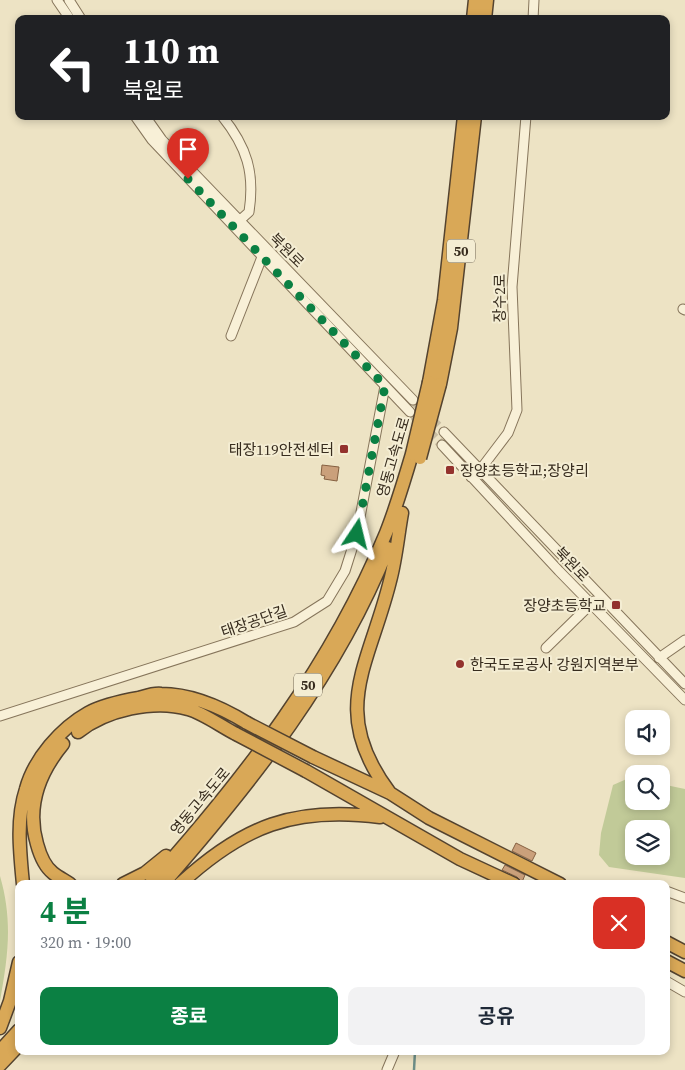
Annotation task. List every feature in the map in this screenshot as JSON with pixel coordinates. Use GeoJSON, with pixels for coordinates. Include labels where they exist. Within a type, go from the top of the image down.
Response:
{"type":"FeatureCollection","features":[{"type":"Feature","properties":{"kind":"highway"},"geometry":{"type":"LineString","coordinates":[[474,15],[475,0]]}},
{"type":"Feature","properties":{"kind":"highway"},"geometry":{"type":"LineString","coordinates":[[485,15],[487,0]]}},
{"type":"Feature","properties":{"kind":"highway","name":"영동고속도로"},"geometry":{"type":"LineString","coordinates":[[434,383],[464,120]]}},
{"type":"Feature","properties":{"kind":"highway","name":"영동고속도로"},"geometry":{"type":"LineString","coordinates":[[166,880],[218,820],[296,720],[328,671],[377,576],[402,513],[434,383],[451,328],[475,120]]}},
{"type":"Feature","properties":{"kind":"highway","name":"영동고속도로"},"geometry":{"type":"LineString","coordinates":[[154,880],[194,835],[242,776],[285,720],[314,676],[344,621],[386,533],[416,456]]}},
{"type":"Feature","properties":{"kind":"highway"},"geometry":{"type":"LineString","coordinates":[[390,793],[374,772],[363,749],[358,726],[357,702],[361,675],[391,580],[402,513]]}},
{"type":"Feature","properties":{"kind":"highway"},"geometry":{"type":"LineString","coordinates":[[23,880],[20,827],[26,789],[40,758],[62,734],[88,714],[123,701],[160,693],[195,699],[227,710],[313,757],[390,793],[429,818],[552,880]]}},
{"type":"Feature","properties":{"kind":"highway"},"geometry":{"type":"LineString","coordinates":[[64,880],[53,873],[41,857],[32,828],[34,796],[47,764],[66,741],[91,722],[125,710],[159,705],[189,709],[306,771],[460,859],[505,880]]}},
{"type":"Feature","properties":{"kind":"highway"},"geometry":{"type":"LineString","coordinates":[[184,880],[201,864],[230,844],[270,825],[318,813],[346,812],[387,818]]}},
{"type":"Feature","properties":{"kind":"highway"},"geometry":{"type":"LineString","coordinates":[[131,880],[145,873],[194,835]]}},
{"type":"Feature","properties":{"kind":"highway"},"geometry":{"type":"LineString","coordinates":[[670,944],[685,952]]}},
{"type":"Feature","properties":{"kind":"highway"},"geometry":{"type":"LineString","coordinates":[[670,963],[685,971]]}},
{"type":"Feature","properties":{"kind":"highway"},"geometry":{"type":"LineString","coordinates":[[0,1028],[10,1001],[15,979]]}},
{"type":"Feature","properties":{"kind":"highway"},"geometry":{"type":"LineString","coordinates":[[0,1051],[15,1034]]}},
{"type":"Feature","properties":{"kind":"highway"},"geometry":{"type":"LineString","coordinates":[[0,1065],[15,1049]]}},
{"type":"Feature","properties":{"kind":"street"},"geometry":{"type":"LineString","coordinates":[[57,0],[67,15]]}},
{"type":"Feature","properties":{"kind":"street"},"geometry":{"type":"LineString","coordinates":[[69,0],[78,15]]}},
{"type":"Feature","properties":{"kind":"street"},"geometry":{"type":"LineString","coordinates":[[533,15],[534,0]]}},
{"type":"Feature","properties":{"kind":"street","name":"북원로"},"geometry":{"type":"LineString","coordinates":[[137,120],[148,136],[410,412]]}},
{"type":"Feature","properties":{"kind":"street","name":"북원로"},"geometry":{"type":"LineString","coordinates":[[148,120],[162,140],[413,400]]}},
{"type":"Feature","properties":{"kind":"street"},"geometry":{"type":"LineString","coordinates":[[225,120],[239,137],[251,176],[249,212],[239,221]]}},
{"type":"Feature","properties":{"kind":"street","name":"장수2로"},"geometry":{"type":"LineString","coordinates":[[471,477],[480,470],[508,433],[516,410],[512,287],[526,120]]}},
{"type":"Feature","properties":{"kind":"street"},"geometry":{"type":"LineString","coordinates":[[232,336],[262,257],[269,250]]}},
{"type":"Feature","properties":{"kind":"street"},"geometry":{"type":"LineString","coordinates":[[385,386],[393,379]]}},
{"type":"Feature","properties":{"kind":"street","name":"태장공단길"},"geometry":{"type":"LineString","coordinates":[[0,716],[294,622],[327,601],[345,571],[357,534],[385,386]]}},
{"type":"Feature","properties":{"kind":"street","name":"북원로"},"geometry":{"type":"LineString","coordinates":[[444,432],[685,684]]}},
{"type":"Feature","properties":{"kind":"street","name":"북원로"},"geometry":{"type":"LineString","coordinates":[[442,445],[591,604],[685,700]]}},
{"type":"Feature","properties":{"kind":"street"},"geometry":{"type":"LineString","coordinates":[[546,648],[600,595]]}},
{"type":"Feature","properties":{"kind":"street"},"geometry":{"type":"LineString","coordinates":[[659,658],[685,640]]}},
{"type":"Feature","properties":{"kind":"street"},"geometry":{"type":"LineString","coordinates":[[41,857],[56,880]]}},
{"type":"Feature","properties":{"kind":"street"},"geometry":{"type":"LineString","coordinates":[[670,892],[685,898]]}},
{"type":"Feature","properties":{"kind":"street"},"geometry":{"type":"LineString","coordinates":[[670,983],[685,992]]}},
{"type":"Feature","properties":{"kind":"street"},"geometry":{"type":"LineString","coordinates":[[386,1070],[394,1055]]}},
{"type":"Feature","properties":{"kind":"green space"},"geometry":{"type":"Polygon","coordinates":[[[625,780],[625,810],[670,810],[670,786],[685,789],[685,878],[609,867],[599,855],[601,833],[613,785],[625,780]]]}},
{"type":"Feature","properties":{"kind":"green space"},"geometry":{"type":"Polygon","coordinates":[[[0,876],[7,908],[8,938],[0,1001],[0,876]]]}},
{"type":"Feature","properties":{"kind":"building"},"geometry":{"type":"Polygon","coordinates":[[[322,465],[339,467],[337,481],[324,479],[325,476],[321,475],[322,465]]]}},
{"type":"Feature","properties":{"kind":"building"},"geometry":{"type":"Polygon","coordinates":[[[516,843],[536,853],[532,861],[512,851],[516,843]]]}},
{"type":"Feature","properties":{"kind":"building"},"geometry":{"type":"Polygon","coordinates":[[[505,865],[525,875],[523,880],[520,880],[502,870],[505,865]]]}},
{"type":"Feature","properties":{"kind":"waterway"},"geometry":{"type":"LineString","coordinates":[[414,1070],[415,1055]]}},
{"type":"Feature","properties":{"kind":"tunnel"},"geometry":{"type":"LineString","coordinates":[[413,400],[444,432]]}},
{"type":"Feature","properties":{"kind":"tunnel"},"geometry":{"type":"LineString","coordinates":[[410,412],[442,445]]}},
{"type":"Feature","properties":{"kind":"place","name":"태장119안전센터"},"geometry":{"type":"Point","coordinates":[344,449]}},
{"type":"Feature","properties":{"kind":"place","name":"장양초등학교;장양리"},"geometry":{"type":"Point","coordinates":[450,470]}},
{"type":"Feature","properties":{"kind":"place","name":"장양초등학교"},"geometry":{"type":"Point","coordinates":[616,605]}},
{"type":"Feature","properties":{"kind":"place","name":"한국도로공사 강원지역본부"},"geometry":{"type":"Point","coordinates":[460,664]}},
{"type":"Feature","properties":{"kind":"route"},"geometry":{"type":"LineString","coordinates":[[188,179],[385,386],[357,534]]}}]}
